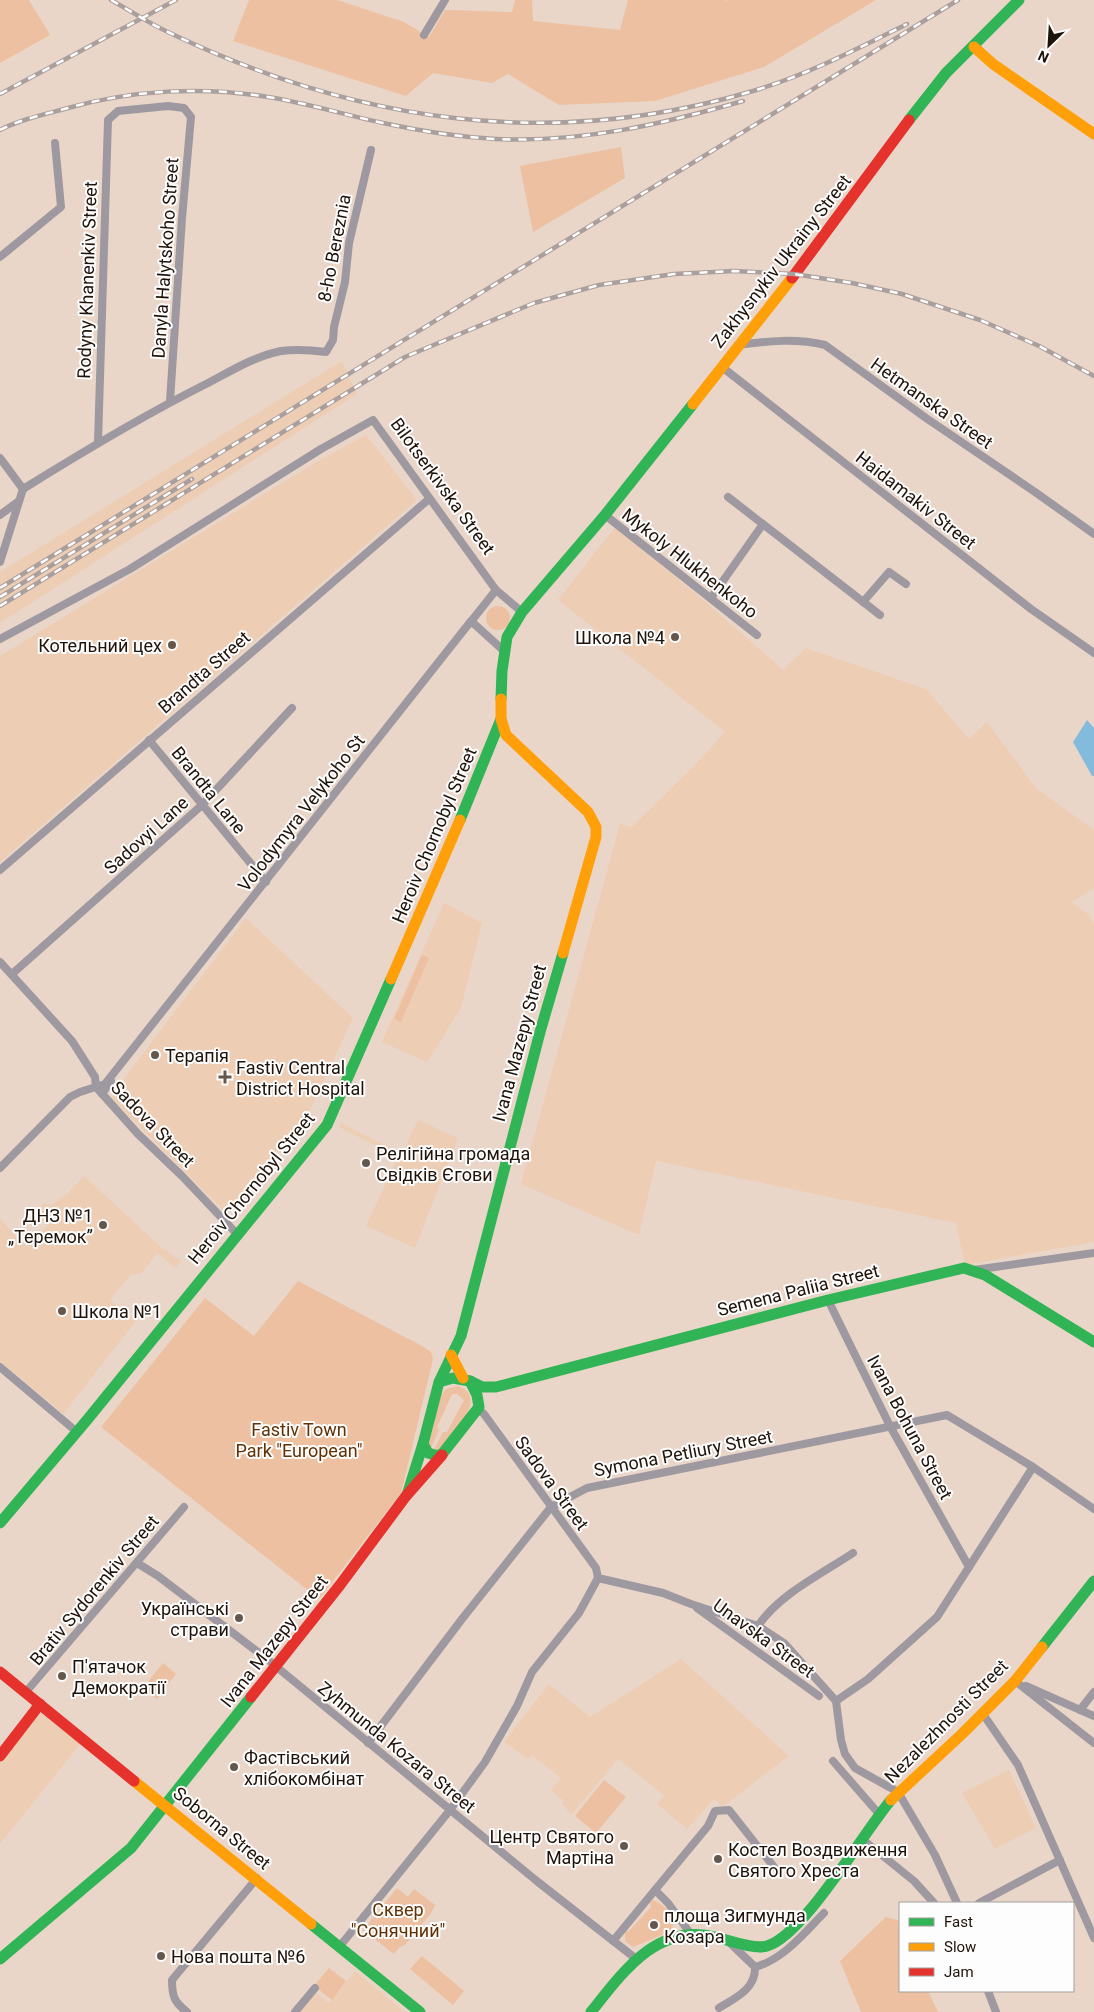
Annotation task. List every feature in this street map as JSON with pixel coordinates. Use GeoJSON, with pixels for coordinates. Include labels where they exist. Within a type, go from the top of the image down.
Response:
{"type":"FeatureCollection","features":[{"type":"Feature","properties":{"kind":"street"},"geometry":{"type":"LineString","coordinates":[[424,34],[445,0]]}},
{"type":"Feature","properties":{"kind":"street","name":"Zakhysnykiv Ukrainy Street"},"geometry":{"type":"LineString","coordinates":[[522,612],[546,586],[605,514],[722,367],[809,256],[916,110],[946,73],[1019,0]]}},
{"type":"Feature","properties":{"kind":"street"},"geometry":{"type":"LineString","coordinates":[[974,47],[993,64],[1094,134]]}},
{"type":"Feature","properties":{"kind":"street","name":"Danyla Halytskoho Street"},"geometry":{"type":"LineString","coordinates":[[108,120],[118,111],[168,106],[184,108],[191,117],[182,218],[170,401]]}},
{"type":"Feature","properties":{"kind":"street","name":"Rodyny Khanenkiv Street"},"geometry":{"type":"LineString","coordinates":[[98,442],[108,120]]}},
{"type":"Feature","properties":{"kind":"street"},"geometry":{"type":"LineString","coordinates":[[0,257],[61,207],[55,143]]}},
{"type":"Feature","properties":{"kind":"street","name":"8-ho Bereznia"},"geometry":{"type":"LineString","coordinates":[[170,401],[256,358],[280,351],[302,349],[326,352],[333,340],[334,327],[345,282],[349,243],[371,150]]}},
{"type":"Feature","properties":{"kind":"street","name":"Hetmanska Street"},"geometry":{"type":"LineString","coordinates":[[738,345],[788,340],[825,345],[926,418],[1094,534]]}},
{"type":"Feature","properties":{"kind":"street","name":"Haidamakiv Street"},"geometry":{"type":"LineString","coordinates":[[722,367],[1031,609],[1094,653]]}},
{"type":"Feature","properties":{"kind":"street"},"geometry":{"type":"LineString","coordinates":[[0,562],[24,489],[98,442],[170,401]]}},
{"type":"Feature","properties":{"kind":"street","name":"Bilotserkivska Street"},"geometry":{"type":"LineString","coordinates":[[0,639],[130,569],[321,449],[373,420],[496,590],[522,612]]}},
{"type":"Feature","properties":{"kind":"street"},"geometry":{"type":"LineString","coordinates":[[0,458],[24,489]]}},
{"type":"Feature","properties":{"kind":"street"},"geometry":{"type":"LineString","coordinates":[[728,497],[880,615]]}},
{"type":"Feature","properties":{"kind":"street","name":"Brandta Street"},"geometry":{"type":"LineString","coordinates":[[0,870],[429,498]]}},
{"type":"Feature","properties":{"kind":"street"},"geometry":{"type":"LineString","coordinates":[[0,515],[19,500]]}},
{"type":"Feature","properties":{"kind":"street","name":"Mykoly Hlukhenkoho"},"geometry":{"type":"LineString","coordinates":[[605,514],[758,635]]}},
{"type":"Feature","properties":{"kind":"street"},"geometry":{"type":"LineString","coordinates":[[711,598],[763,524]]}},
{"type":"Feature","properties":{"kind":"street"},"geometry":{"type":"LineString","coordinates":[[863,602],[889,572],[906,584]]}},
{"type":"Feature","properties":{"kind":"street","name":"Volodymyra Velykoho St"},"geometry":{"type":"LineString","coordinates":[[0,1168],[70,1097],[105,1084],[496,590]]}},
{"type":"Feature","properties":{"kind":"street"},"geometry":{"type":"LineString","coordinates":[[501,719],[504,650],[507,637],[522,612]]}},
{"type":"Feature","properties":{"kind":"street"},"geometry":{"type":"LineString","coordinates":[[471,621],[504,650]]}},
{"type":"Feature","properties":{"kind":"street","name":"Sadovyi Lane"},"geometry":{"type":"LineString","coordinates":[[12,974],[202,805],[292,708]]}},
{"type":"Feature","properties":{"kind":"street","name":"Ivana Mazepy Street"},"geometry":{"type":"LineString","coordinates":[[406,1496],[423,1444],[439,1382],[461,1336],[540,1032],[596,837],[596,827],[588,812],[509,739],[501,719]]}},
{"type":"Feature","properties":{"kind":"street","name":"Heroiv Chornobyl Street"},"geometry":{"type":"LineString","coordinates":[[0,1523],[77,1432],[327,1125],[433,884],[501,719]]}},
{"type":"Feature","properties":{"kind":"street","name":"Brandta Lane"},"geometry":{"type":"LineString","coordinates":[[149,740],[266,882]]}},
{"type":"Feature","properties":{"kind":"street","name":"Sadova Street"},"geometry":{"type":"LineString","coordinates":[[0,962],[72,1041],[95,1077],[96,1087],[102,1094],[138,1134],[182,1176],[237,1234]]}},
{"type":"Feature","properties":{"kind":"street","name":"Volodymyra Velykoho St"},"geometry":{"type":"LineString","coordinates":[[102,1094],[129,1054]]}},
{"type":"Feature","properties":{"kind":"street"},"geometry":{"type":"LineString","coordinates":[[972,1270],[1094,1253]]}},
{"type":"Feature","properties":{"kind":"street","name":"Semena Paliia Street"},"geometry":{"type":"LineString","coordinates":[[466,1380],[482,1387],[496,1387],[954,1269],[972,1270],[985,1275],[1094,1342]]}},
{"type":"Feature","properties":{"kind":"street","name":"Ivana Bohuna Street"},"geometry":{"type":"LineString","coordinates":[[828,1300],[890,1426],[969,1567]]}},
{"type":"Feature","properties":{"kind":"street"},"geometry":{"type":"LineString","coordinates":[[451,1355],[477,1395],[478,1408]]}},
{"type":"Feature","properties":{"kind":"street"},"geometry":{"type":"LineString","coordinates":[[0,1367],[77,1432]]}},
{"type":"Feature","properties":{"kind":"street"},"geometry":{"type":"LineString","coordinates":[[439,1382],[466,1380]]}},
{"type":"Feature","properties":{"kind":"street"},"geometry":{"type":"LineString","coordinates":[[478,1408],[496,1387]]}},
{"type":"Feature","properties":{"kind":"street","name":"Ivana Mazepy Street"},"geometry":{"type":"LineString","coordinates":[[0,1959],[131,1848],[241,1712],[274,1666],[340,1585],[406,1496],[442,1455],[478,1408]]}},
{"type":"Feature","properties":{"kind":"street","name":"Sadova Street"},"geometry":{"type":"LineString","coordinates":[[478,1408],[596,1568],[598,1578]]}},
{"type":"Feature","properties":{"kind":"street","name":"Symona Petliury Street"},"geometry":{"type":"LineString","coordinates":[[368,1743],[462,1619],[551,1507],[587,1488],[947,1415],[1033,1466],[1094,1509]]}},
{"type":"Feature","properties":{"kind":"street"},"geometry":{"type":"LineString","coordinates":[[423,1444],[428,1453],[442,1455]]}},
{"type":"Feature","properties":{"kind":"street"},"geometry":{"type":"LineString","coordinates":[[957,1902],[934,1855],[898,1792],[855,1768],[846,1754],[841,1740],[836,1701],[868,1679],[938,1617],[1033,1466]]}},
{"type":"Feature","properties":{"kind":"street","name":"Brativ Sydorenkiv Street"},"geometry":{"type":"LineString","coordinates":[[25,1693],[184,1507]]}},
{"type":"Feature","properties":{"kind":"street","name":"Unavska Street"},"geometry":{"type":"LineString","coordinates":[[758,1626],[766,1614],[798,1589],[853,1553]]}},
{"type":"Feature","properties":{"kind":"street","name":"Zyhmunda Kozara Street"},"geometry":{"type":"LineString","coordinates":[[137,1563],[158,1576],[274,1666],[572,1910],[614,1940],[635,1958]]}},
{"type":"Feature","properties":{"kind":"street"},"geometry":{"type":"LineString","coordinates":[[340,1946],[450,1810],[485,1762],[517,1706],[532,1672],[579,1612],[598,1578]]}},
{"type":"Feature","properties":{"kind":"street","name":"Unavska Street"},"geometry":{"type":"LineString","coordinates":[[598,1578],[663,1593],[758,1626],[784,1643],[836,1701]]}},
{"type":"Feature","properties":{"kind":"street","name":"Nezalezhnosti Street"},"geometry":{"type":"LineString","coordinates":[[690,1933],[757,1947],[767,1946],[783,1937],[812,1906],[862,1840],[879,1814],[898,1792],[983,1714],[1015,1681],[1094,1581]]}},
{"type":"Feature","properties":{"kind":"street","name":"Unavska Street"},"geometry":{"type":"LineString","coordinates":[[691,1604],[819,1696]]}},
{"type":"Feature","properties":{"kind":"street","name":"Soborna Street"},"geometry":{"type":"LineString","coordinates":[[0,1672],[257,1878],[420,2012]]}},
{"type":"Feature","properties":{"kind":"street"},"geometry":{"type":"LineString","coordinates":[[1015,1681],[1094,1716]]}},
{"type":"Feature","properties":{"kind":"street"},"geometry":{"type":"LineString","coordinates":[[1015,1681],[1094,1743]]}},
{"type":"Feature","properties":{"kind":"street"},"geometry":{"type":"LineString","coordinates":[[1080,1710],[1094,1692]]}},
{"type":"Feature","properties":{"kind":"street"},"geometry":{"type":"LineString","coordinates":[[0,1756],[40,1704]]}},
{"type":"Feature","properties":{"kind":"street"},"geometry":{"type":"LineString","coordinates":[[983,1714],[1018,1765],[1094,1938]]}},
{"type":"Feature","properties":{"kind":"street"},"geometry":{"type":"LineString","coordinates":[[833,1761],[879,1814]]}},
{"type":"Feature","properties":{"kind":"street"},"geometry":{"type":"LineString","coordinates":[[614,1940],[708,1826],[715,1811],[730,1810],[774,1867]]}},
{"type":"Feature","properties":{"kind":"street"},"geometry":{"type":"LineString","coordinates":[[862,1840],[914,1881],[933,1902]]}},
{"type":"Feature","properties":{"kind":"street"},"geometry":{"type":"LineString","coordinates":[[981,1902],[1060,1860]]}},
{"type":"Feature","properties":{"kind":"street"},"geometry":{"type":"LineString","coordinates":[[187,2012],[177,2004],[172,1992],[172,1980],[257,1878]]}},
{"type":"Feature","properties":{"kind":"street"},"geometry":{"type":"LineString","coordinates":[[591,2012],[635,1958],[656,1944],[690,1933],[656,1890]]}},
{"type":"Feature","properties":{"kind":"street"},"geometry":{"type":"LineString","coordinates":[[719,2008],[746,1990],[750,1985],[755,1967],[780,1954],[824,1913]]}},
{"type":"Feature","properties":{"kind":"street"},"geometry":{"type":"LineString","coordinates":[[726,1940],[744,1954],[755,1967]]}},
{"type":"Feature","properties":{"kind":"street"},"geometry":{"type":"LineString","coordinates":[[295,2012],[315,1988]]}},
{"type":"Feature","properties":{"kind":"street"},"geometry":{"type":"LineString","coordinates":[[988,1992],[996,2012]]}},
{"type":"Feature","properties":{"kind":"shaded area"},"geometry":{"type":"Polygon","coordinates":[[[342,361],[357,394],[0,623],[0,572],[342,361]]]}},
{"type":"Feature","properties":{"kind":"shaded area"},"geometry":{"type":"Polygon","coordinates":[[[366,435],[417,500],[0,862],[0,656],[313,464],[366,435]]]}},
{"type":"Feature","properties":{"kind":"shaded area"},"geometry":{"type":"Polygon","coordinates":[[[615,527],[707,603],[783,670],[806,648],[926,689],[969,739],[987,722],[1036,788],[1094,830],[1094,888],[1072,902],[1088,914],[1094,924],[1094,1242],[965,1265],[956,1223],[656,1161],[639,1235],[521,1184],[620,824],[632,827],[693,767],[725,732],[558,600],[615,527]]]}},
{"type":"Feature","properties":{"kind":"shaded area"},"geometry":{"type":"Polygon","coordinates":[[[444,903],[482,923],[461,1008],[427,1062],[382,1042],[444,903]]]}},
{"type":"Feature","properties":{"kind":"shaded area","name":"Fastiv Central District Hospital"},"geometry":{"type":"Polygon","coordinates":[[[246,918],[353,1018],[307,1116],[227,1214],[110,1097],[246,918]]]}},
{"type":"Feature","properties":{"kind":"shaded area"},"geometry":{"type":"Polygon","coordinates":[[[418,1120],[458,1138],[415,1248],[366,1226],[398,1157],[339,1127],[341,1123],[402,1154],[418,1120]]]}},
{"type":"Feature","properties":{"kind":"shaded area","name":"Школа №1"},"geometry":{"type":"Polygon","coordinates":[[[84,1176],[161,1247],[181,1261],[176,1268],[157,1253],[141,1274],[131,1274],[110,1300],[136,1321],[63,1414],[0,1361],[0,1219],[27,1247],[48,1225],[35,1214],[44,1203],[51,1205],[67,1194],[84,1176]]]}},
{"type":"Feature","properties":{"kind":"shaded area"},"geometry":{"type":"Polygon","coordinates":[[[681,1659],[789,1756],[722,1807],[715,1799],[712,1801],[687,1829],[657,1804],[664,1795],[618,1759],[571,1815],[562,1803],[564,1801],[551,1791],[561,1778],[532,1755],[529,1759],[504,1742],[549,1684],[590,1717],[681,1659]]]}},
{"type":"Feature","properties":{"kind":"shaded area"},"geometry":{"type":"Polygon","coordinates":[[[34,1715],[43,1715],[81,1743],[0,1844],[0,1760],[34,1715]]]}},
{"type":"Feature","properties":{"kind":"shaded area"},"geometry":{"type":"Polygon","coordinates":[[[1009,1770],[1036,1828],[995,1849],[962,1793],[1009,1770]]]}},
{"type":"Feature","properties":{"kind":"shaded area"},"geometry":{"type":"Polygon","coordinates":[[[355,1971],[405,2012],[298,2012],[314,1992],[329,2003],[355,1971]]]}},
{"type":"Feature","properties":{"kind":"green space"},"geometry":{"type":"Polygon","coordinates":[[[0,0],[29,0],[50,35],[0,63],[0,0]]]}},
{"type":"Feature","properties":{"kind":"green space"},"geometry":{"type":"Polygon","coordinates":[[[249,0],[337,0],[404,22],[429,37],[445,10],[512,12],[515,0],[532,0],[533,21],[620,30],[628,0],[727,0],[725,2],[729,0],[876,0],[764,67],[655,101],[559,105],[508,74],[492,83],[433,73],[406,96],[233,41],[249,0]]]}},
{"type":"Feature","properties":{"kind":"green space"},"geometry":{"type":"Polygon","coordinates":[[[621,147],[625,178],[533,232],[520,166],[621,147]]]}},
{"type":"Feature","properties":{"kind":"green space"},"geometry":{"type":"Polygon","coordinates":[[[498,606],[503,607],[509,613],[509,623],[503,629],[498,630],[493,629],[487,623],[486,618],[487,613],[493,607],[498,606]]]}},
{"type":"Feature","properties":{"kind":"green space"},"geometry":{"type":"Polygon","coordinates":[[[422,955],[429,958],[401,1022],[394,1019],[422,955]]]}},
{"type":"Feature","properties":{"kind":"green space","name":"Fastiv Town Park \"European\""},"geometry":{"type":"Polygon","coordinates":[[[298,1281],[424,1347],[431,1352],[433,1359],[401,1493],[319,1599],[101,1427],[205,1298],[254,1336],[298,1281]]]}},
{"type":"Feature","properties":{"kind":"green space"},"geometry":{"type":"Polygon","coordinates":[[[458,1386],[467,1392],[471,1399],[469,1408],[459,1427],[439,1450],[433,1452],[443,1432],[447,1432],[464,1400],[457,1394],[452,1394],[437,1427],[439,1430],[430,1450],[428,1448],[441,1395],[446,1389],[458,1386]]]}},
{"type":"Feature","properties":{"kind":"green space"},"geometry":{"type":"Polygon","coordinates":[[[163,1663],[176,1674],[157,1699],[143,1688],[163,1663]]]}},
{"type":"Feature","properties":{"kind":"green space"},"geometry":{"type":"Polygon","coordinates":[[[604,1780],[626,1797],[596,1833],[575,1816],[604,1780]]]}},
{"type":"Feature","properties":{"kind":"green space","name":"Сквер \"Сонячний\""},"geometry":{"type":"Polygon","coordinates":[[[397,1888],[408,1897],[414,1889],[435,1905],[431,1913],[405,1945],[400,1947],[394,1954],[363,1930],[397,1888]]]}},
{"type":"Feature","properties":{"kind":"green space","name":"площа Зигмунда Козара"},"geometry":{"type":"Polygon","coordinates":[[[652,1900],[661,1904],[668,1912],[673,1926],[672,1931],[633,1947],[625,1941],[625,1931],[629,1931],[651,1907],[650,1903],[652,1900]]]}},
{"type":"Feature","properties":{"kind":"green space"},"geometry":{"type":"Polygon","coordinates":[[[886,1917],[899,1921],[899,1992],[928,1992],[938,2012],[861,2012],[840,1961],[886,1917]]]}},
{"type":"Feature","properties":{"kind":"green space"},"geometry":{"type":"Polygon","coordinates":[[[422,1956],[464,1991],[453,2005],[410,1969],[422,1956]]]}},
{"type":"Feature","properties":{"kind":"green space"},"geometry":{"type":"Polygon","coordinates":[[[329,1968],[346,1981],[332,2000],[314,1986],[329,1968]]]}},
{"type":"Feature","properties":{"kind":"water"},"geometry":{"type":"Polygon","coordinates":[[[1087,720],[1094,728],[1094,776],[1092,776],[1073,742],[1087,720]]]}},
{"type":"Feature","properties":{"kind":"railway"},"geometry":{"type":"LineString","coordinates":[[111,0],[170,33],[241,64],[312,88],[384,107],[456,118],[529,123],[603,120],[678,109],[753,91],[812,69],[907,24]]}},
{"type":"Feature","properties":{"kind":"railway"},"geometry":{"type":"LineString","coordinates":[[0,94],[176,0]]}},
{"type":"Feature","properties":{"kind":"railway"},"geometry":{"type":"LineString","coordinates":[[0,588],[958,0]]}},
{"type":"Feature","properties":{"kind":"railway"},"geometry":{"type":"LineString","coordinates":[[0,130],[34,117],[92,102],[142,94],[193,91],[268,97],[411,129],[496,139],[559,138],[590,135],[652,124],[743,101]]}},
{"type":"Feature","properties":{"kind":"railway"},"geometry":{"type":"LineString","coordinates":[[0,606],[405,357],[534,303],[599,285],[674,274],[734,271],[794,274],[852,283],[902,294],[980,320],[1039,346],[1094,376]]}},
{"type":"Feature","properties":{"kind":"railway"},"geometry":{"type":"LineString","coordinates":[[0,597],[192,479]]}},
{"type":"Feature","properties":{"kind":"traffic: fast"},"geometry":{"type":"LineString","coordinates":[[909,120],[946,73],[1019,0]]}},
{"type":"Feature","properties":{"kind":"traffic: fast"},"geometry":{"type":"LineString","coordinates":[[501,699],[502,671],[507,637],[522,612],[605,515],[693,404]]}},
{"type":"Feature","properties":{"kind":"traffic: fast"},"geometry":{"type":"LineString","coordinates":[[460,820],[501,719]]}},
{"type":"Feature","properties":{"kind":"traffic: fast"},"geometry":{"type":"LineString","coordinates":[[439,1382],[453,1378],[470,1381],[477,1395],[479,1407],[443,1453],[438,1456],[428,1453],[423,1444],[439,1382],[461,1336],[540,1032],[563,953]]}},
{"type":"Feature","properties":{"kind":"traffic: fast"},"geometry":{"type":"LineString","coordinates":[[0,1523],[87,1420],[327,1125],[391,979]]}},
{"type":"Feature","properties":{"kind":"traffic: fast"},"geometry":{"type":"LineString","coordinates":[[470,1381],[482,1387],[496,1387],[828,1300],[964,1268],[985,1275],[1094,1342]]}},
{"type":"Feature","properties":{"kind":"traffic: fast"},"geometry":{"type":"LineString","coordinates":[[408,1492],[423,1444]]}},
{"type":"Feature","properties":{"kind":"traffic: fast"},"geometry":{"type":"LineString","coordinates":[[1042,1647],[1094,1581]]}},
{"type":"Feature","properties":{"kind":"traffic: fast"},"geometry":{"type":"LineString","coordinates":[[0,1959],[131,1848],[251,1697]]}},
{"type":"Feature","properties":{"kind":"traffic: fast"},"geometry":{"type":"LineString","coordinates":[[591,2012],[616,1981],[643,1954],[659,1944],[676,1937],[694,1935],[715,1937],[755,1947],[767,1946],[782,1938],[815,1904],[891,1800]]}},
{"type":"Feature","properties":{"kind":"traffic: fast"},"geometry":{"type":"LineString","coordinates":[[311,1924],[420,2012]]}},
{"type":"Feature","properties":{"kind":"traffic: slow"},"geometry":{"type":"LineString","coordinates":[[974,47],[993,64],[1094,134]]}},
{"type":"Feature","properties":{"kind":"traffic: slow"},"geometry":{"type":"LineString","coordinates":[[693,404],[792,278]]}},
{"type":"Feature","properties":{"kind":"traffic: slow"},"geometry":{"type":"LineString","coordinates":[[501,699],[501,719],[506,735],[588,812],[596,827],[596,837],[563,953]]}},
{"type":"Feature","properties":{"kind":"traffic: slow"},"geometry":{"type":"LineString","coordinates":[[391,979],[460,820]]}},
{"type":"Feature","properties":{"kind":"traffic: slow"},"geometry":{"type":"LineString","coordinates":[[451,1355],[463,1378]]}},
{"type":"Feature","properties":{"kind":"traffic: slow"},"geometry":{"type":"LineString","coordinates":[[891,1800],[962,1734],[1015,1681],[1042,1647]]}},
{"type":"Feature","properties":{"kind":"traffic: slow"},"geometry":{"type":"LineString","coordinates":[[134,1781],[311,1924]]}},
{"type":"Feature","properties":{"kind":"traffic: jam"},"geometry":{"type":"LineString","coordinates":[[792,278],[909,120]]}},
{"type":"Feature","properties":{"kind":"traffic: jam"},"geometry":{"type":"LineString","coordinates":[[251,1697],[340,1585],[406,1496],[442,1455]]}},
{"type":"Feature","properties":{"kind":"traffic: jam"},"geometry":{"type":"LineString","coordinates":[[0,1672],[134,1781]]}},
{"type":"Feature","properties":{"kind":"traffic: jam"},"geometry":{"type":"LineString","coordinates":[[0,1756],[40,1704]]}},
{"type":"Feature","properties":{"kind":"place","name":"Школа №4"},"geometry":{"type":"Point","coordinates":[675,637]}},
{"type":"Feature","properties":{"kind":"place","name":"Котельний цех"},"geometry":{"type":"Point","coordinates":[172,645]}},
{"type":"Feature","properties":{"kind":"place","name":"Терапія"},"geometry":{"type":"Point","coordinates":[155,1055]}},
{"type":"Feature","properties":{"kind":"place","name":"Fastiv Central District Hospital"},"geometry":{"type":"Point","coordinates":[225,1077]}},
{"type":"Feature","properties":{"kind":"place","name":"Релігійна громада Свідків Єгови"},"geometry":{"type":"Point","coordinates":[366,1163]}},
{"type":"Feature","properties":{"kind":"place","name":"ДНЗ №1 „Теремок”"},"geometry":{"type":"Point","coordinates":[103,1225]}},
{"type":"Feature","properties":{"kind":"place","name":"Школа №1"},"geometry":{"type":"Point","coordinates":[62,1311]}},
{"type":"Feature","properties":{"kind":"place","name":"Українські страви"},"geometry":{"type":"Point","coordinates":[239,1618]}},
{"type":"Feature","properties":{"kind":"place","name":"П'ятачок Демократії"},"geometry":{"type":"Point","coordinates":[62,1676]}},
{"type":"Feature","properties":{"kind":"place","name":"Фастівський хлібокомбінат"},"geometry":{"type":"Point","coordinates":[234,1767]}},
{"type":"Feature","properties":{"kind":"place","name":"Центр Святого Мартіна"},"geometry":{"type":"Point","coordinates":[624,1846]}},
{"type":"Feature","properties":{"kind":"place","name":"Костел Воздвиження Святого Хреста"},"geometry":{"type":"Point","coordinates":[718,1859]}},
{"type":"Feature","properties":{"kind":"place","name":"площа Зигмунда Козара"},"geometry":{"type":"Point","coordinates":[654,1925]}},
{"type":"Feature","properties":{"kind":"place","name":"Нова пошта №6"},"geometry":{"type":"Point","coordinates":[161,1956]}}]}
